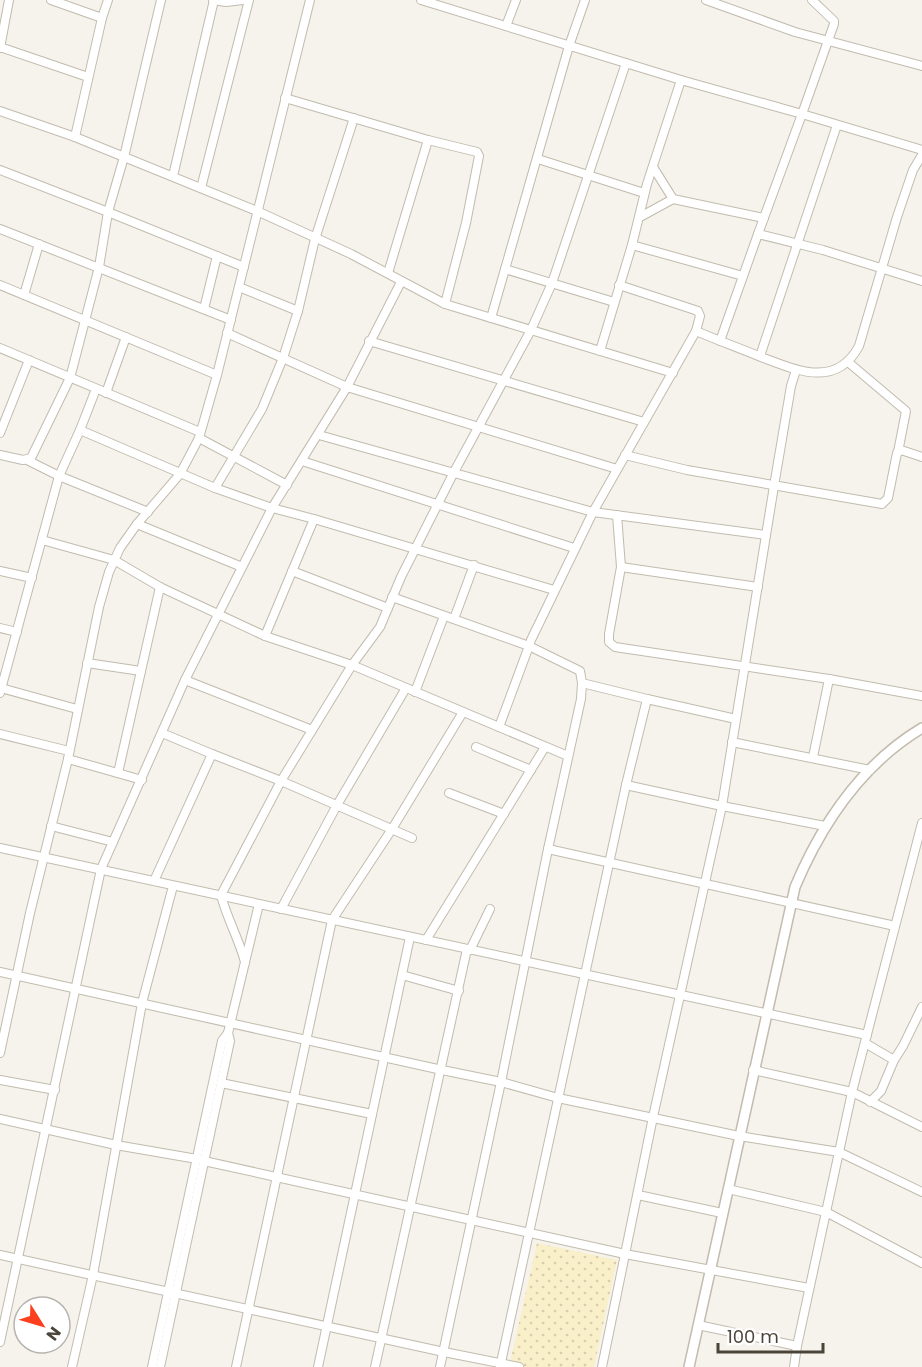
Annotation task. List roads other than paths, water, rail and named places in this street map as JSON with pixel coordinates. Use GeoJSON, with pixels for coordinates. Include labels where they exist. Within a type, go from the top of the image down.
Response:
{"type":"FeatureCollection","features":[{"type":"Feature","properties":{"kind":"street"},"geometry":{"type":"LineString","coordinates":[[9,0],[0,47],[88,77]]}},
{"type":"Feature","properties":{"kind":"street"},"geometry":{"type":"LineString","coordinates":[[51,0],[102,18]]}},
{"type":"Feature","properties":{"kind":"street"},"geometry":{"type":"LineString","coordinates":[[75,136],[108,0]]}},
{"type":"Feature","properties":{"kind":"street"},"geometry":{"type":"LineString","coordinates":[[27,460],[34,454],[69,378],[86,321],[99,267],[108,212],[124,157],[160,0]]}},
{"type":"Feature","properties":{"kind":"street"},"geometry":{"type":"LineString","coordinates":[[172,176],[214,0],[243,0]]}},
{"type":"Feature","properties":{"kind":"street"},"geometry":{"type":"LineString","coordinates":[[201,188],[249,0]]}},
{"type":"Feature","properties":{"kind":"street"},"geometry":{"type":"LineString","coordinates":[[0,1053],[68,755],[99,607],[109,572],[120,548],[137,524],[180,474],[200,435],[231,320],[310,0]]}},
{"type":"Feature","properties":{"kind":"street"},"geometry":{"type":"LineString","coordinates":[[421,0],[436,2],[569,46],[922,150]]}},
{"type":"Feature","properties":{"kind":"street"},"geometry":{"type":"LineString","coordinates":[[506,26],[516,0]]}},
{"type":"Feature","properties":{"kind":"street"},"geometry":{"type":"LineString","coordinates":[[491,318],[569,46],[585,0]]}},
{"type":"Feature","properties":{"kind":"street"},"geometry":{"type":"LineString","coordinates":[[706,0],[795,32],[922,66]]}},
{"type":"Feature","properties":{"kind":"street"},"geometry":{"type":"LineString","coordinates":[[720,341],[834,21],[812,0]]}},
{"type":"Feature","properties":{"kind":"street"},"geometry":{"type":"LineString","coordinates":[[245,962],[221,895],[281,781],[352,665],[380,627],[437,504],[502,379],[531,330],[552,283],[626,63]]}},
{"type":"Feature","properties":{"kind":"street"},"geometry":{"type":"LineString","coordinates":[[600,351],[640,217],[644,193],[681,80]]}},
{"type":"Feature","properties":{"kind":"street"},"geometry":{"type":"LineString","coordinates":[[285,98],[428,140],[473,150],[479,156],[466,223],[445,304]]}},
{"type":"Feature","properties":{"kind":"street"},"geometry":{"type":"LineString","coordinates":[[0,111],[75,136],[257,211],[388,273],[445,304],[673,373]]}},
{"type":"Feature","properties":{"kind":"street"},"geometry":{"type":"LineString","coordinates":[[215,488],[262,409],[283,358],[298,311],[315,239],[354,118]]}},
{"type":"Feature","properties":{"kind":"street"},"geometry":{"type":"LineString","coordinates":[[760,356],[837,125]]}},
{"type":"Feature","properties":{"kind":"street"},"geometry":{"type":"LineString","coordinates":[[388,273],[428,140]]}},
{"type":"Feature","properties":{"kind":"street"},"geometry":{"type":"LineString","coordinates":[[696,331],[796,370],[816,373],[830,372],[848,362],[859,346],[913,170],[922,155]]}},
{"type":"Feature","properties":{"kind":"street"},"geometry":{"type":"LineString","coordinates":[[538,159],[644,193]]}},
{"type":"Feature","properties":{"kind":"street"},"geometry":{"type":"LineString","coordinates":[[653,167],[673,199]]}},
{"type":"Feature","properties":{"kind":"street"},"geometry":{"type":"LineString","coordinates":[[0,170],[244,267]]}},
{"type":"Feature","properties":{"kind":"street"},"geometry":{"type":"LineString","coordinates":[[640,217],[673,199],[764,218]]}},
{"type":"Feature","properties":{"kind":"street"},"geometry":{"type":"LineString","coordinates":[[0,229],[231,320]]}},
{"type":"Feature","properties":{"kind":"street"},"geometry":{"type":"LineString","coordinates":[[758,234],[858,260],[922,281]]}},
{"type":"Feature","properties":{"kind":"street"},"geometry":{"type":"LineString","coordinates":[[24,295],[39,244]]}},
{"type":"Feature","properties":{"kind":"street"},"geometry":{"type":"LineString","coordinates":[[632,244],[743,276]]}},
{"type":"Feature","properties":{"kind":"street"},"geometry":{"type":"LineString","coordinates":[[204,309],[217,256]]}},
{"type":"Feature","properties":{"kind":"street"},"geometry":{"type":"LineString","coordinates":[[505,269],[614,302]]}},
{"type":"Feature","properties":{"kind":"street"},"geometry":{"type":"LineString","coordinates":[[0,1342],[101,869],[184,680],[217,614],[272,508],[347,387],[401,282]]}},
{"type":"Feature","properties":{"kind":"street"},"geometry":{"type":"LineString","coordinates":[[0,285],[217,375]]}},
{"type":"Feature","properties":{"kind":"street"},"geometry":{"type":"LineString","coordinates":[[499,727],[529,646],[574,548],[696,331],[700,316],[698,311],[619,285]]}},
{"type":"Feature","properties":{"kind":"street"},"geometry":{"type":"LineString","coordinates":[[239,286],[298,311]]}},
{"type":"Feature","properties":{"kind":"street"},"geometry":{"type":"LineString","coordinates":[[227,333],[347,387],[617,469]]}},
{"type":"Feature","properties":{"kind":"street"},"geometry":{"type":"LineString","coordinates":[[106,393],[126,337]]}},
{"type":"Feature","properties":{"kind":"street"},"geometry":{"type":"LineString","coordinates":[[369,341],[644,422]]}},
{"type":"Feature","properties":{"kind":"street"},"geometry":{"type":"LineString","coordinates":[[0,348],[200,435],[287,485]]}},
{"type":"Feature","properties":{"kind":"street"},"geometry":{"type":"LineString","coordinates":[[0,433],[29,360]]}},
{"type":"Feature","properties":{"kind":"street"},"geometry":{"type":"LineString","coordinates":[[625,455],[687,470],[882,504],[888,498],[907,414],[848,362]]}},
{"type":"Feature","properties":{"kind":"street"},"geometry":{"type":"LineString","coordinates":[[602,1367],[653,1118],[722,806],[774,486],[791,386],[796,370]]}},
{"type":"Feature","properties":{"kind":"street"},"geometry":{"type":"LineString","coordinates":[[78,709],[1,690],[59,476],[96,389]]}},
{"type":"Feature","properties":{"kind":"street"},"geometry":{"type":"LineString","coordinates":[[80,430],[180,474],[272,508],[554,590]]}},
{"type":"Feature","properties":{"kind":"street"},"geometry":{"type":"LineString","coordinates":[[319,435],[593,512],[766,535]]}},
{"type":"Feature","properties":{"kind":"street"},"geometry":{"type":"LineString","coordinates":[[898,452],[901,450],[922,457]]}},
{"type":"Feature","properties":{"kind":"street"},"geometry":{"type":"LineString","coordinates":[[0,455],[27,460],[59,476],[148,512]]}},
{"type":"Feature","properties":{"kind":"street"},"geometry":{"type":"LineString","coordinates":[[302,461],[574,548]]}},
{"type":"Feature","properties":{"kind":"street"},"geometry":{"type":"LineString","coordinates":[[617,515],[621,567],[609,634],[609,642],[615,647],[745,665],[922,696]]}},
{"type":"Feature","properties":{"kind":"street"},"geometry":{"type":"LineString","coordinates":[[265,636],[314,519]]}},
{"type":"Feature","properties":{"kind":"street"},"geometry":{"type":"LineString","coordinates":[[137,524],[242,567]]}},
{"type":"Feature","properties":{"kind":"street"},"geometry":{"type":"LineString","coordinates":[[42,540],[114,560],[160,587],[265,636],[352,665],[568,756]]}},
{"type":"Feature","properties":{"kind":"street"},"geometry":{"type":"LineString","coordinates":[[454,619],[474,566]]}},
{"type":"Feature","properties":{"kind":"street"},"geometry":{"type":"LineString","coordinates":[[621,567],[758,587]]}},
{"type":"Feature","properties":{"kind":"street"},"geometry":{"type":"LineString","coordinates":[[0,571],[32,578]]}},
{"type":"Feature","properties":{"kind":"street"},"geometry":{"type":"LineString","coordinates":[[292,571],[388,608]]}},
{"type":"Feature","properties":{"kind":"street"},"geometry":{"type":"LineString","coordinates":[[118,773],[160,587]]}},
{"type":"Feature","properties":{"kind":"street"},"geometry":{"type":"LineString","coordinates":[[392,597],[529,646],[576,667],[580,671],[582,683],[581,699],[440,1367]]}},
{"type":"Feature","properties":{"kind":"street"},"geometry":{"type":"LineString","coordinates":[[281,909],[337,805],[411,690],[444,616]]}},
{"type":"Feature","properties":{"kind":"street"},"geometry":{"type":"LineString","coordinates":[[0,628],[17,632]]}},
{"type":"Feature","properties":{"kind":"street"},"geometry":{"type":"LineString","coordinates":[[87,663],[141,671]]}},
{"type":"Feature","properties":{"kind":"street"},"geometry":{"type":"LineString","coordinates":[[813,758],[829,679]]}},
{"type":"Feature","properties":{"kind":"street"},"geometry":{"type":"LineString","coordinates":[[184,680],[312,730]]}},
{"type":"Feature","properties":{"kind":"street"},"geometry":{"type":"LineString","coordinates":[[582,683],[736,719]]}},
{"type":"Feature","properties":{"kind":"street"},"geometry":{"type":"LineString","coordinates":[[500,1365],[609,862],[647,699]]}},
{"type":"Feature","properties":{"kind":"street"},"geometry":{"type":"LineString","coordinates":[[236,1367],[333,920],[392,829],[463,712]]}},
{"type":"Feature","properties":{"kind":"street"},"geometry":{"type":"LineString","coordinates":[[689,1367],[790,902],[802,869],[840,803],[884,756],[922,728]]}},
{"type":"Feature","properties":{"kind":"street"},"geometry":{"type":"LineString","coordinates":[[162,733],[281,781],[412,838]]}},
{"type":"Feature","properties":{"kind":"street"},"geometry":{"type":"LineString","coordinates":[[0,735],[142,780]]}},
{"type":"Feature","properties":{"kind":"street"},"geometry":{"type":"LineString","coordinates":[[732,742],[870,770]]}},
{"type":"Feature","properties":{"kind":"street"},"geometry":{"type":"LineString","coordinates":[[476,747],[531,770]]}},
{"type":"Feature","properties":{"kind":"street"},"geometry":{"type":"LineString","coordinates":[[426,940],[545,747]]}},
{"type":"Feature","properties":{"kind":"street"},"geometry":{"type":"LineString","coordinates":[[154,882],[212,754]]}},
{"type":"Feature","properties":{"kind":"street"},"geometry":{"type":"LineString","coordinates":[[626,785],[825,826]]}},
{"type":"Feature","properties":{"kind":"street"},"geometry":{"type":"LineString","coordinates":[[449,793],[504,814]]}},
{"type":"Feature","properties":{"kind":"street"},"geometry":{"type":"LineString","coordinates":[[794,1367],[852,1092],[922,824]]}},
{"type":"Feature","properties":{"kind":"street"},"geometry":{"type":"LineString","coordinates":[[51,826],[113,842]]}},
{"type":"Feature","properties":{"kind":"street"},"geometry":{"type":"LineString","coordinates":[[0,848],[766,1014],[866,1039],[894,1060]]}},
{"type":"Feature","properties":{"kind":"street"},"geometry":{"type":"LineString","coordinates":[[548,849],[895,926]]}},
{"type":"Feature","properties":{"kind":"street"},"geometry":{"type":"LineString","coordinates":[[72,1367],[93,1275],[142,1004],[173,886]]}},
{"type":"Feature","properties":{"kind":"street"},"geometry":{"type":"LineString","coordinates":[[160,1367],[172,1292],[222,1041],[231,1023],[259,904]]}},
{"type":"Feature","properties":{"kind":"street"},"geometry":{"type":"LineString","coordinates":[[375,1367],[468,950],[490,909]]}},
{"type":"Feature","properties":{"kind":"street"},"geometry":{"type":"LineString","coordinates":[[318,1367],[410,937]]}},
{"type":"Feature","properties":{"kind":"street"},"geometry":{"type":"LineString","coordinates":[[0,972],[501,1082],[558,1098],[739,1136],[839,1152],[922,1192]]}},
{"type":"Feature","properties":{"kind":"street"},"geometry":{"type":"LineString","coordinates":[[402,975],[459,991]]}},
{"type":"Feature","properties":{"kind":"street"},"geometry":{"type":"LineString","coordinates":[[870,1102],[880,1091],[922,1007]]}},
{"type":"Feature","properties":{"kind":"street"},"geometry":{"type":"LineString","coordinates":[[200,1160],[221,1083],[230,1041],[228,1033]]}},
{"type":"Feature","properties":{"kind":"street"},"geometry":{"type":"LineString","coordinates":[[753,1070],[852,1092],[922,1127]]}},
{"type":"Feature","properties":{"kind":"street"},"geometry":{"type":"LineString","coordinates":[[0,1080],[55,1090]]}},
{"type":"Feature","properties":{"kind":"street"},"geometry":{"type":"LineString","coordinates":[[221,1083],[372,1114]]}},
{"type":"Feature","properties":{"kind":"street"},"geometry":{"type":"LineString","coordinates":[[0,1119],[471,1218],[625,1254],[809,1288]]}},
{"type":"Feature","properties":{"kind":"street"},"geometry":{"type":"LineString","coordinates":[[728,1189],[826,1212],[922,1263]]}},
{"type":"Feature","properties":{"kind":"street"},"geometry":{"type":"LineString","coordinates":[[638,1195],[722,1213]]}},
{"type":"Feature","properties":{"kind":"street"},"geometry":{"type":"LineString","coordinates":[[0,1255],[444,1353],[519,1367]]}},
{"type":"Feature","properties":{"kind":"street"},"geometry":{"type":"LineString","coordinates":[[152,1367],[172,1292]]}},
{"type":"Feature","properties":{"kind":"street"},"geometry":{"type":"LineString","coordinates":[[698,1325],[797,1346]]}}]}
